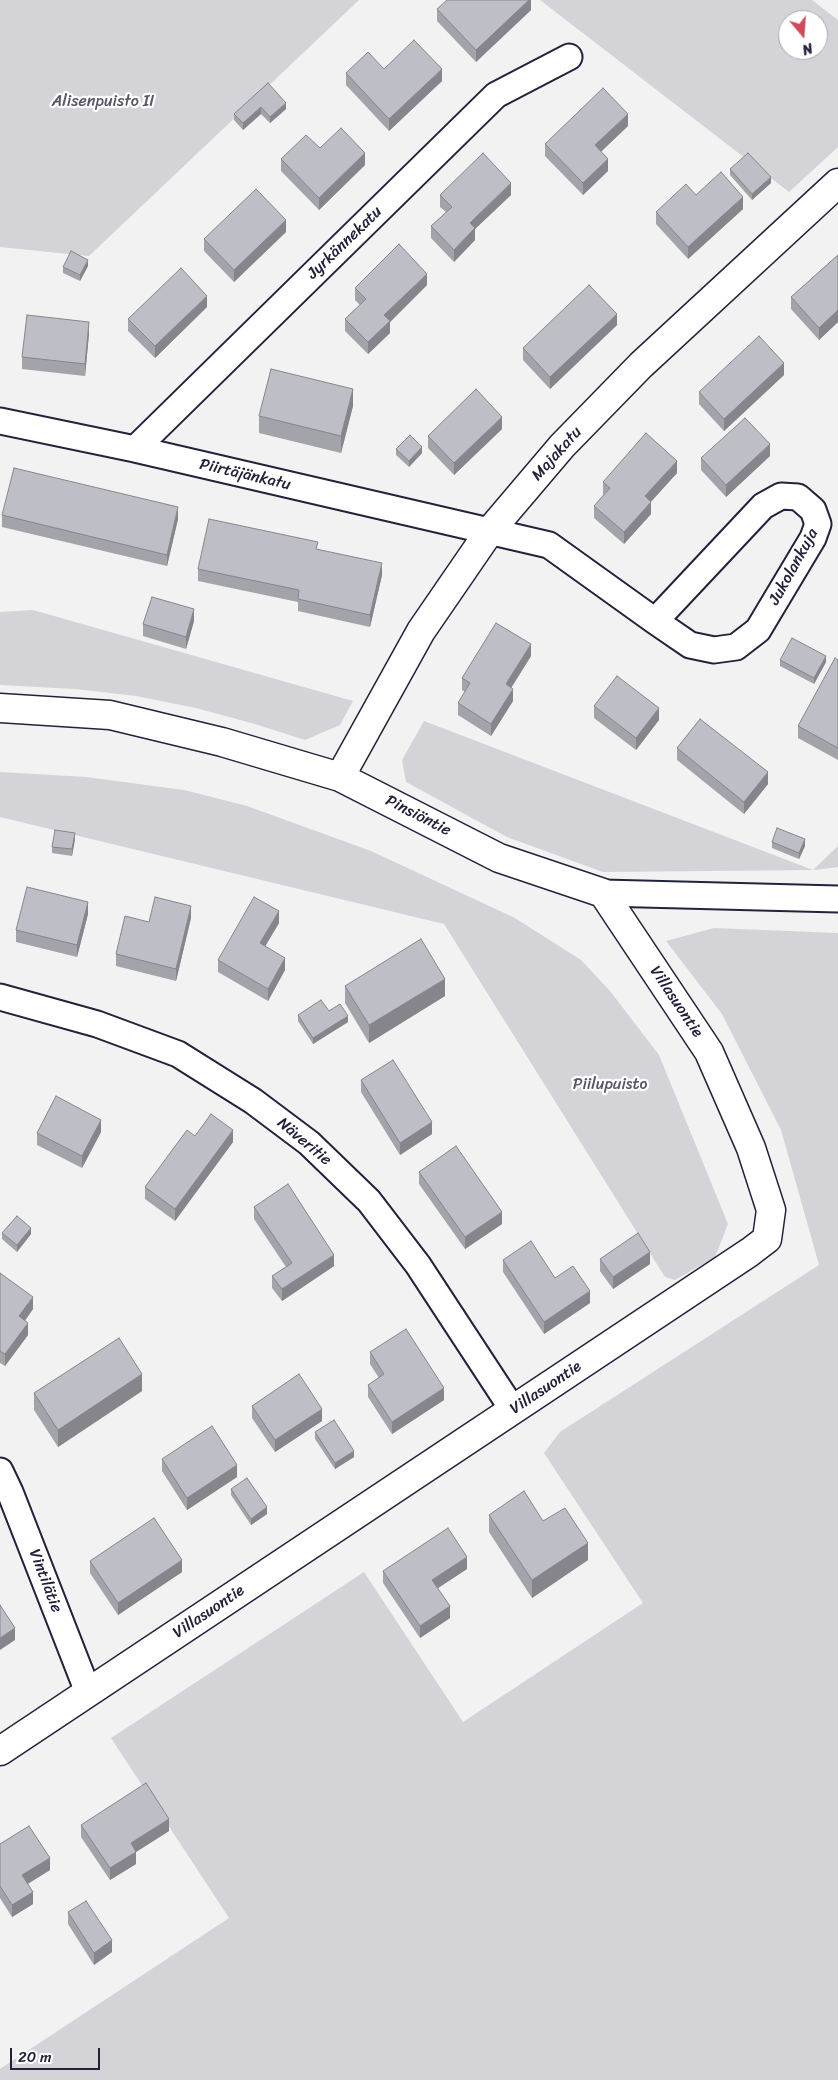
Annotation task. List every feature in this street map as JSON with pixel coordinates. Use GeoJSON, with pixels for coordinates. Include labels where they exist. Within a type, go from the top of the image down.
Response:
{"type":"FeatureCollection","features":[{"type":"Feature","properties":{"kind":"street","name":"Jyrkännekatu"},"geometry":{"type":"LineString","coordinates":[[136,449],[496,95],[569,57]]}},
{"type":"Feature","properties":{"kind":"street","name":"Majakatu"},"geometry":{"type":"LineString","coordinates":[[340,777],[421,631],[489,532],[562,446],[641,364],[838,183]]}},
{"type":"Feature","properties":{"kind":"street","name":"Piirtäjänkatu"},"geometry":{"type":"LineString","coordinates":[[0,421],[136,449],[489,532]]}},
{"type":"Feature","properties":{"kind":"street","name":"Jukolankuja"},"geometry":{"type":"LineString","coordinates":[[489,532],[549,545],[656,621],[690,645],[714,650],[736,647],[758,630],[813,538],[818,524],[813,510],[798,497],[781,496],[763,506],[656,621]]}},
{"type":"Feature","properties":{"kind":"street","name":"Pinsiöntie"},"geometry":{"type":"LineString","coordinates":[[0,708],[110,715],[222,742],[340,777],[499,858],[603,893],[838,899]]}},
{"type":"Feature","properties":{"kind":"street","name":"Villasuontie"},"geometry":{"type":"LineString","coordinates":[[0,1751],[513,1410],[767,1238],[771,1210],[751,1148],[709,1052],[603,893]]}},
{"type":"Feature","properties":{"kind":"street","name":"Näveritie"},"geometry":{"type":"LineString","coordinates":[[0,997],[97,1024],[178,1054],[253,1101],[310,1143],[369,1201],[418,1265],[513,1410]]}},
{"type":"Feature","properties":{"kind":"street","name":"Vintilätie"},"geometry":{"type":"LineString","coordinates":[[0,1471],[10,1492],[88,1692]]}},
{"type":"Feature","properties":{"kind":"green space","name":"Alisenpuisto II"},"geometry":{"type":"Polygon","coordinates":[[[0,0],[359,0],[89,256],[0,247],[0,0]]]}},
{"type":"Feature","properties":{"kind":"green space"},"geometry":{"type":"Polygon","coordinates":[[[540,0],[812,0],[825,10],[778,10],[778,60],[828,60],[828,12],[838,20],[838,147],[789,192],[540,0]]]}},
{"type":"Feature","properties":{"kind":"green space"},"geometry":{"type":"Polygon","coordinates":[[[33,610],[353,701],[340,725],[305,740],[196,708],[136,696],[75,689],[0,685],[0,612],[33,610]]]}},
{"type":"Feature","properties":{"kind":"green space"},"geometry":{"type":"Polygon","coordinates":[[[424,721],[813,870],[838,846],[838,867],[814,870],[603,872],[507,837],[406,782],[402,760],[424,721]]]}},
{"type":"Feature","properties":{"kind":"green space","name":"Piilupuisto"},"geometry":{"type":"Polygon","coordinates":[[[0,772],[86,777],[184,790],[247,806],[371,851],[515,918],[581,960],[610,991],[659,1055],[728,1224],[715,1257],[675,1280],[665,1277],[444,924],[0,817],[0,772]]]}},
{"type":"Feature","properties":{"kind":"green space"},"geometry":{"type":"Polygon","coordinates":[[[714,928],[838,933],[838,2080],[0,2080],[0,2069],[229,1918],[111,1738],[364,1572],[463,1722],[643,1603],[544,1453],[560,1432],[819,1265],[781,1130],[722,1014],[666,941],[714,928]]]}},
{"type":"Feature","properties":{"kind":"building"},"geometry":{"type":"Polygon","coordinates":[[[447,0],[529,0],[476,50],[437,9],[447,0]]]}},
{"type":"Feature","properties":{"kind":"building"},"geometry":{"type":"Polygon","coordinates":[[[414,40],[442,69],[389,119],[346,73],[368,52],[384,69],[414,40]]]}},
{"type":"Feature","properties":{"kind":"building"},"geometry":{"type":"Polygon","coordinates":[[[268,83],[286,103],[270,117],[261,107],[243,123],[234,114],[268,83]]]}},
{"type":"Feature","properties":{"kind":"building"},"geometry":{"type":"Polygon","coordinates":[[[603,88],[628,114],[595,145],[608,159],[583,183],[545,144],[603,88]]]}},
{"type":"Feature","properties":{"kind":"building"},"geometry":{"type":"Polygon","coordinates":[[[341,128],[365,153],[319,198],[281,159],[306,135],[320,148],[341,128]]]}},
{"type":"Feature","properties":{"kind":"building"},"geometry":{"type":"Polygon","coordinates":[[[483,153],[511,183],[470,223],[475,228],[454,250],[431,226],[452,207],[440,195],[483,153]]]}},
{"type":"Feature","properties":{"kind":"building"},"geometry":{"type":"Polygon","coordinates":[[[748,153],[771,177],[752,194],[730,169],[748,153]]]}},
{"type":"Feature","properties":{"kind":"building"},"geometry":{"type":"Polygon","coordinates":[[[721,172],[743,197],[688,247],[656,212],[686,184],[696,195],[721,172]]]}},
{"type":"Feature","properties":{"kind":"building"},"geometry":{"type":"Polygon","coordinates":[[[256,189],[286,220],[234,270],[204,239],[256,189]]]}},
{"type":"Feature","properties":{"kind":"building"},"geometry":{"type":"Polygon","coordinates":[[[399,244],[427,274],[384,315],[390,321],[368,342],[345,319],[366,299],[355,288],[399,244]]]}},
{"type":"Feature","properties":{"kind":"building"},"geometry":{"type":"Polygon","coordinates":[[[71,251],[88,260],[80,275],[63,267],[71,251]]]}},
{"type":"Feature","properties":{"kind":"building"},"geometry":{"type":"Polygon","coordinates":[[[838,255],[838,310],[819,328],[791,297],[838,255]]]}},
{"type":"Feature","properties":{"kind":"building"},"geometry":{"type":"Polygon","coordinates":[[[181,268],[207,296],[155,346],[128,319],[181,268]]]}},
{"type":"Feature","properties":{"kind":"building"},"geometry":{"type":"Polygon","coordinates":[[[589,285],[617,314],[550,377],[523,348],[589,285]]]}},
{"type":"Feature","properties":{"kind":"building"},"geometry":{"type":"Polygon","coordinates":[[[27,315],[89,322],[85,364],[22,357],[27,315]]]}},
{"type":"Feature","properties":{"kind":"building"},"geometry":{"type":"Polygon","coordinates":[[[759,336],[784,363],[724,419],[699,392],[759,336]]]}},
{"type":"Feature","properties":{"kind":"building"},"geometry":{"type":"Polygon","coordinates":[[[271,369],[353,389],[341,436],[259,416],[271,369]]]}},
{"type":"Feature","properties":{"kind":"building"},"geometry":{"type":"Polygon","coordinates":[[[476,389],[502,417],[454,463],[428,436],[476,389]]]}},
{"type":"Feature","properties":{"kind":"building"},"geometry":{"type":"Polygon","coordinates":[[[745,418],[770,444],[726,485],[701,458],[745,418]]]}},
{"type":"Feature","properties":{"kind":"building"},"geometry":{"type":"Polygon","coordinates":[[[646,433],[677,461],[645,496],[651,502],[624,532],[594,506],[610,488],[603,482],[646,433]]]}},
{"type":"Feature","properties":{"kind":"building"},"geometry":{"type":"Polygon","coordinates":[[[410,435],[422,447],[409,461],[396,449],[410,435]]]}},
{"type":"Feature","properties":{"kind":"building"},"geometry":{"type":"Polygon","coordinates":[[[14,468],[178,507],[167,555],[2,515],[14,468]]]}},
{"type":"Feature","properties":{"kind":"building"},"geometry":{"type":"Polygon","coordinates":[[[209,519],[318,542],[316,549],[382,563],[370,615],[298,599],[299,590],[198,569],[209,519]]]}},
{"type":"Feature","properties":{"kind":"building"},"geometry":{"type":"Polygon","coordinates":[[[152,597],[194,609],[186,637],[143,624],[152,597]]]}},
{"type":"Feature","properties":{"kind":"building"},"geometry":{"type":"Polygon","coordinates":[[[496,623],[531,644],[506,684],[513,689],[491,724],[458,703],[470,683],[462,678],[496,623]]]}},
{"type":"Feature","properties":{"kind":"building"},"geometry":{"type":"Polygon","coordinates":[[[792,638],[826,656],[814,678],[780,660],[792,638]]]}},
{"type":"Feature","properties":{"kind":"building"},"geometry":{"type":"Polygon","coordinates":[[[835,658],[838,660],[838,748],[798,726],[835,658]]]}},
{"type":"Feature","properties":{"kind":"building"},"geometry":{"type":"Polygon","coordinates":[[[617,676],[659,708],[636,738],[594,706],[617,676]]]}},
{"type":"Feature","properties":{"kind":"building"},"geometry":{"type":"Polygon","coordinates":[[[700,719],[768,772],[744,802],[677,748],[700,719]]]}},
{"type":"Feature","properties":{"kind":"building"},"geometry":{"type":"Polygon","coordinates":[[[777,828],[805,839],[799,853],[772,842],[777,828]]]}},
{"type":"Feature","properties":{"kind":"building"},"geometry":{"type":"Polygon","coordinates":[[[55,830],[75,833],[72,849],[52,847],[55,830]]]}},
{"type":"Feature","properties":{"kind":"building"},"geometry":{"type":"Polygon","coordinates":[[[27,887],[88,902],[77,945],[16,930],[27,887]]]}},
{"type":"Feature","properties":{"kind":"building"},"geometry":{"type":"Polygon","coordinates":[[[155,897],[191,906],[176,969],[116,954],[125,916],[149,922],[155,897]]]}},
{"type":"Feature","properties":{"kind":"building"},"geometry":{"type":"Polygon","coordinates":[[[254,897],[279,911],[260,943],[285,958],[268,989],[218,960],[254,897]]]}},
{"type":"Feature","properties":{"kind":"building"},"geometry":{"type":"Polygon","coordinates":[[[421,939],[445,979],[369,1025],[345,986],[421,939]]]}},
{"type":"Feature","properties":{"kind":"building"},"geometry":{"type":"Polygon","coordinates":[[[321,1000],[329,1011],[340,1004],[348,1016],[313,1038],[298,1015],[321,1000]]]}},
{"type":"Feature","properties":{"kind":"building"},"geometry":{"type":"Polygon","coordinates":[[[393,1060],[432,1122],[400,1143],[361,1080],[393,1060]]]}},
{"type":"Feature","properties":{"kind":"building"},"geometry":{"type":"Polygon","coordinates":[[[56,1096],[101,1120],[82,1156],[37,1133],[56,1096]]]}},
{"type":"Feature","properties":{"kind":"building"},"geometry":{"type":"Polygon","coordinates":[[[211,1114],[233,1130],[175,1209],[145,1187],[187,1130],[195,1136],[211,1114]]]}},
{"type":"Feature","properties":{"kind":"building"},"geometry":{"type":"Polygon","coordinates":[[[456,1146],[502,1212],[465,1237],[419,1172],[456,1146]]]}},
{"type":"Feature","properties":{"kind":"building"},"geometry":{"type":"Polygon","coordinates":[[[288,1184],[334,1255],[282,1289],[272,1276],[292,1263],[254,1207],[288,1184]]]}},
{"type":"Feature","properties":{"kind":"building"},"geometry":{"type":"Polygon","coordinates":[[[17,1216],[31,1228],[17,1245],[2,1233],[17,1216]]]}},
{"type":"Feature","properties":{"kind":"building"},"geometry":{"type":"Polygon","coordinates":[[[638,1233],[650,1252],[613,1277],[600,1259],[638,1233]]]}},
{"type":"Feature","properties":{"kind":"building"},"geometry":{"type":"Polygon","coordinates":[[[531,1241],[555,1278],[573,1266],[590,1291],[544,1322],[503,1260],[531,1241]]]}},
{"type":"Feature","properties":{"kind":"building"},"geometry":{"type":"Polygon","coordinates":[[[0,1273],[33,1297],[19,1316],[28,1323],[5,1354],[0,1351],[0,1273]]]}},
{"type":"Feature","properties":{"kind":"building"},"geometry":{"type":"Polygon","coordinates":[[[406,1329],[444,1388],[392,1422],[368,1385],[384,1374],[370,1352],[406,1329]]]}},
{"type":"Feature","properties":{"kind":"building"},"geometry":{"type":"Polygon","coordinates":[[[119,1338],[142,1374],[58,1430],[34,1393],[119,1338]]]}},
{"type":"Feature","properties":{"kind":"building"},"geometry":{"type":"Polygon","coordinates":[[[299,1374],[322,1409],[275,1440],[252,1406],[299,1374]]]}},
{"type":"Feature","properties":{"kind":"building"},"geometry":{"type":"Polygon","coordinates":[[[334,1420],[354,1451],[335,1463],[315,1432],[334,1420]]]}},
{"type":"Feature","properties":{"kind":"building"},"geometry":{"type":"Polygon","coordinates":[[[212,1426],[237,1465],[187,1498],[162,1459],[212,1426]]]}},
{"type":"Feature","properties":{"kind":"building"},"geometry":{"type":"Polygon","coordinates":[[[247,1478],[267,1507],[251,1519],[231,1489],[247,1478]]]}},
{"type":"Feature","properties":{"kind":"building"},"geometry":{"type":"Polygon","coordinates":[[[524,1491],[543,1521],[565,1508],[588,1543],[532,1580],[489,1515],[524,1491]]]}},
{"type":"Feature","properties":{"kind":"building"},"geometry":{"type":"Polygon","coordinates":[[[154,1518],[182,1560],[118,1603],[90,1561],[154,1518]]]}},
{"type":"Feature","properties":{"kind":"building"},"geometry":{"type":"Polygon","coordinates":[[[448,1528],[467,1557],[432,1580],[450,1606],[420,1626],[383,1571],[448,1528]]]}},
{"type":"Feature","properties":{"kind":"building"},"geometry":{"type":"Polygon","coordinates":[[[0,1605],[15,1628],[0,1638],[0,1605]]]}},
{"type":"Feature","properties":{"kind":"building"},"geometry":{"type":"Polygon","coordinates":[[[146,1783],[169,1819],[131,1843],[136,1852],[110,1868],[81,1825],[146,1783]]]}},
{"type":"Feature","properties":{"kind":"building"},"geometry":{"type":"Polygon","coordinates":[[[29,1826],[50,1858],[22,1875],[33,1892],[12,1905],[0,1886],[0,1844],[29,1826]]]}},
{"type":"Feature","properties":{"kind":"building"},"geometry":{"type":"Polygon","coordinates":[[[86,1901],[112,1940],[94,1953],[68,1912],[86,1901]]]}}]}
